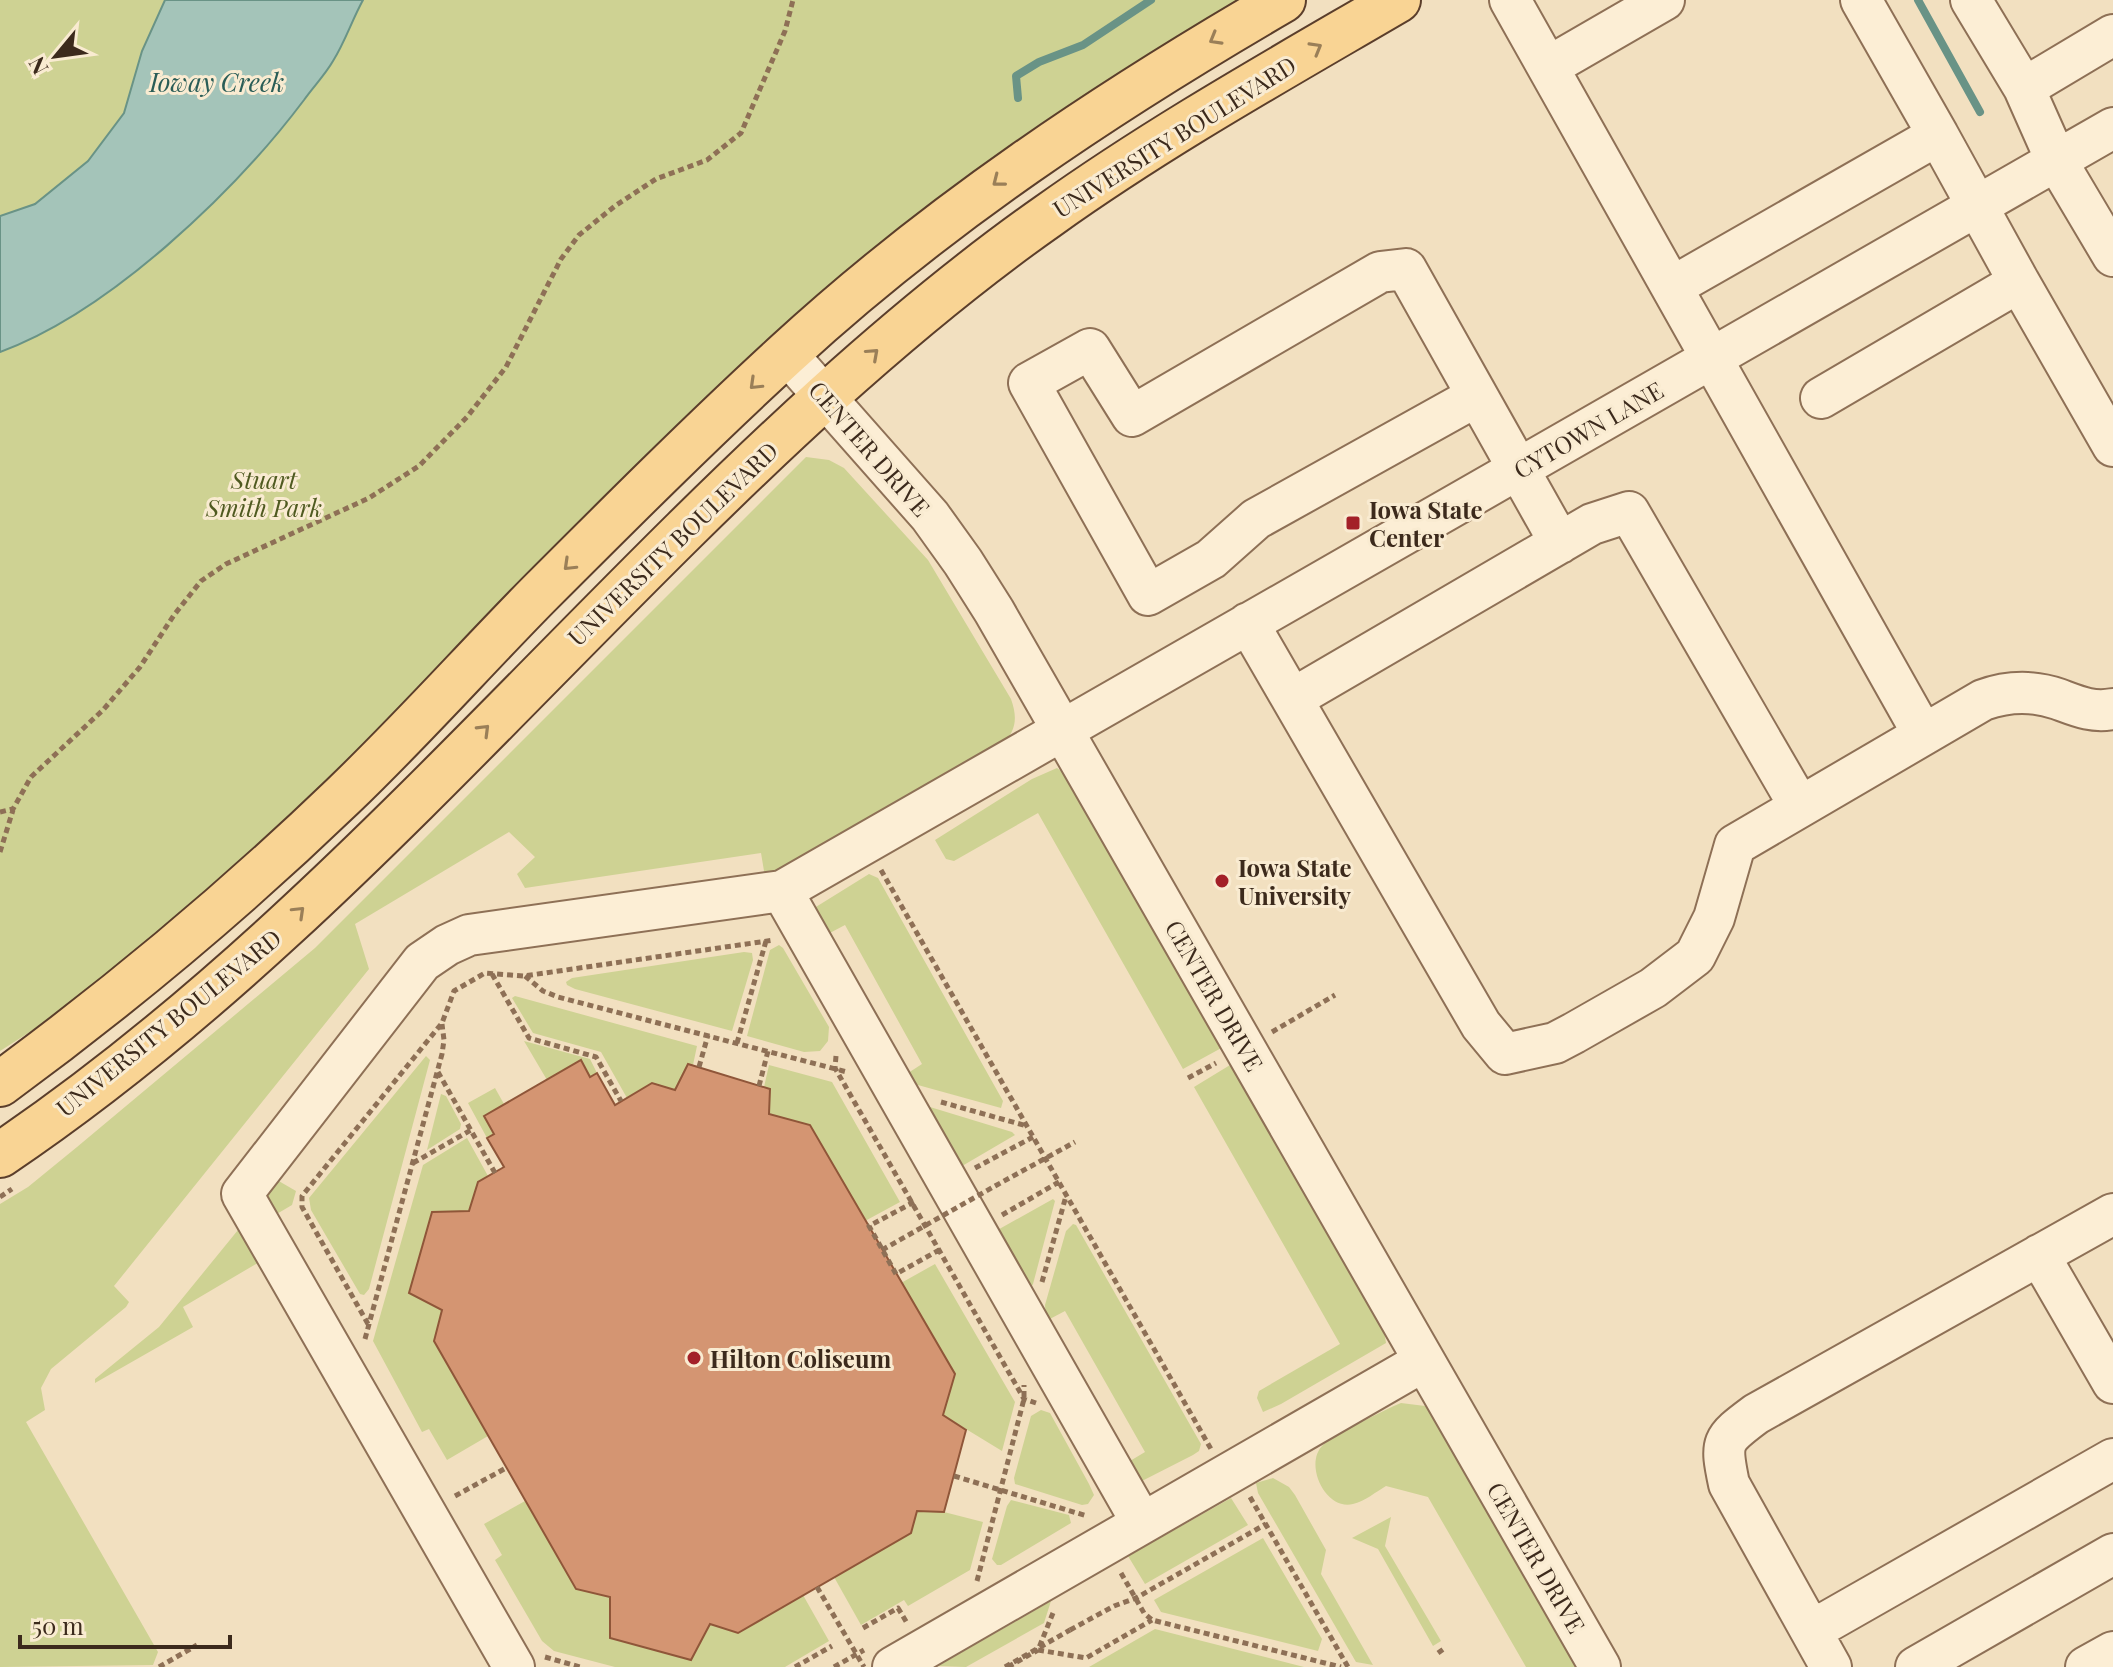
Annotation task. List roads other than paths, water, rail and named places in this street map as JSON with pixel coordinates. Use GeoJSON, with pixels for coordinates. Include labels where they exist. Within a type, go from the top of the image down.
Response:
{"type":"FeatureCollection","features":[{"type":"Feature","properties":{"kind":"main road"},"geometry":{"type":"LineString","coordinates":[[0,1084],[152,966],[343,796],[538,596],[786,353],[850,297],[1013,169],[1185,57],[1283,0]]}},
{"type":"Feature","properties":{"kind":"main road","name":"UNIVERSITY BOULEVARD"},"geometry":{"type":"LineString","coordinates":[[0,1155],[194,1007],[273,938],[707,507],[898,332],[1046,217],[1219,104],[1398,0]]}},
{"type":"Feature","properties":{"kind":"street"},"geometry":{"type":"LineString","coordinates":[[1510,0],[1923,734]]}},
{"type":"Feature","properties":{"kind":"street"},"geometry":{"type":"LineString","coordinates":[[1548,67],[1664,0]]}},
{"type":"Feature","properties":{"kind":"street"},"geometry":{"type":"LineString","coordinates":[[1861,0],[2113,446]]}},
{"type":"Feature","properties":{"kind":"street"},"geometry":{"type":"LineString","coordinates":[[1971,0],[2024,88],[2056,160],[2109,238]]}},
{"type":"Feature","properties":{"kind":"street"},"geometry":{"type":"LineString","coordinates":[[2024,88],[2113,35]]}},
{"type":"Feature","properties":{"kind":"street","name":"CYTOWN LANE"},"geometry":{"type":"LineString","coordinates":[[782,891],[2113,128]]}},
{"type":"Feature","properties":{"kind":"street"},"geometry":{"type":"LineString","coordinates":[[1672,287],[1938,135]]}},
{"type":"Feature","properties":{"kind":"street"},"geometry":{"type":"LineString","coordinates":[[1477,396],[1256,519],[1211,559],[1148,595],[1029,383],[1090,349],[1132,416],[1380,272],[1406,269],[1560,543]]}},
{"type":"Feature","properties":{"kind":"street"},"geometry":{"type":"LineString","coordinates":[[1821,398],[2019,282]]}},
{"type":"Feature","properties":{"kind":"street","name":"CENTER DRIVE"},"geometry":{"type":"LineString","coordinates":[[786,353],[920,504],[963,562],[1064,730],[1600,1667]]}},
{"type":"Feature","properties":{"kind":"street"},"geometry":{"type":"LineString","coordinates":[[1292,699],[1592,524],[1629,512],[1800,807]]}},
{"type":"Feature","properties":{"kind":"street"},"geometry":{"type":"LineString","coordinates":[[1248,623],[1481,1025],[1505,1054],[1555,1043],[1653,988],[1695,956],[1714,918],[1735,845],[1923,734],[1983,700],[2002,693],[2028,692],[2078,708],[2113,709]]}},
{"type":"Feature","properties":{"kind":"street"},"geometry":{"type":"LineString","coordinates":[[514,1667],[242,1194],[422,962],[469,935],[782,891],[1142,1523]]}},
{"type":"Feature","properties":{"kind":"street"},"geometry":{"type":"LineString","coordinates":[[1831,1667],[1729,1484],[1723,1454],[1729,1433],[1763,1409],[2113,1214]]}},
{"type":"Feature","properties":{"kind":"street"},"geometry":{"type":"LineString","coordinates":[[2039,1255],[2113,1383]]}},
{"type":"Feature","properties":{"kind":"street"},"geometry":{"type":"LineString","coordinates":[[893,1667],[1424,1361]]}},
{"type":"Feature","properties":{"kind":"street"},"geometry":{"type":"LineString","coordinates":[[1811,1631],[2113,1459]]}},
{"type":"Feature","properties":{"kind":"street"},"geometry":{"type":"LineString","coordinates":[[1916,1667],[2113,1554]]}},
{"type":"Feature","properties":{"kind":"street"},"geometry":{"type":"LineString","coordinates":[[2086,1667],[2113,1652]]}},
{"type":"Feature","properties":{"kind":"water","name":"Ioway Creek"},"geometry":{"type":"Polygon","coordinates":[[[165,0],[363,0],[326,71],[275,136],[206,210],[167,246],[84,309],[41,334],[0,352],[0,216],[35,204],[88,161],[124,113],[142,51],[165,0]]]}},
{"type":"Feature","properties":{"kind":"waterway"},"geometry":{"type":"LineString","coordinates":[[1018,98],[1016,76],[1039,62],[1083,45],[1151,0]]}},
{"type":"Feature","properties":{"kind":"waterway"},"geometry":{"type":"LineString","coordinates":[[1918,0],[1980,112]]}},
{"type":"Feature","properties":{"kind":"place","name":"Iowa State Center"},"geometry":{"type":"Point","coordinates":[1353,523]}},
{"type":"Feature","properties":{"kind":"place","name":"Iowa State University"},"geometry":{"type":"Point","coordinates":[1222,881]}},
{"type":"Feature","properties":{"kind":"place","name":"Hilton Coliseum"},"geometry":{"type":"Point","coordinates":[694,1358]}},
{"type":"Feature","properties":{"kind":"park label","name":"Stuart Smith Park"},"geometry":{"type":"Point","coordinates":[264,493]}}]}
